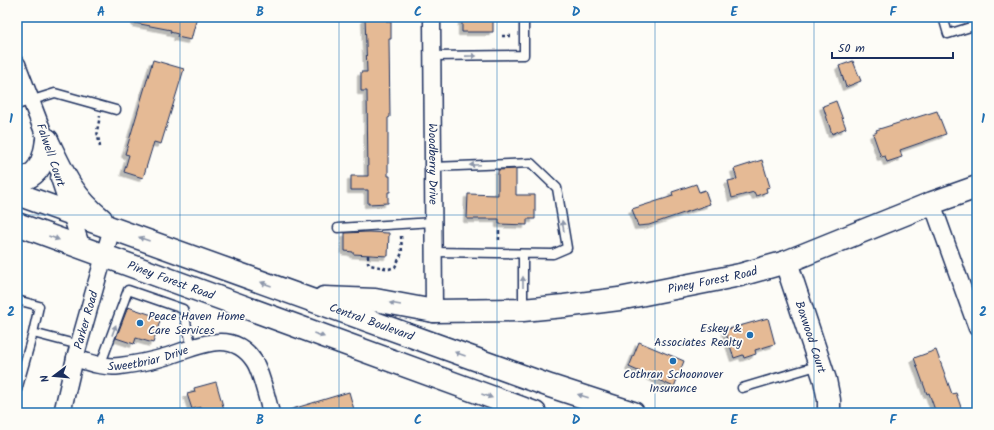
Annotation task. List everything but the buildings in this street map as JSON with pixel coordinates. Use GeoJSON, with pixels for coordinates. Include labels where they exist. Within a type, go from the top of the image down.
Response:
{"type":"FeatureCollection","features":[{"type":"Feature","properties":{"kind":"main road"},"geometry":{"type":"LineString","coordinates":[[17,181],[36,173],[44,161],[47,140]]}},
{"type":"Feature","properties":{"kind":"main road"},"geometry":{"type":"LineString","coordinates":[[47,140],[67,183],[85,206],[112,228]]}},
{"type":"Feature","properties":{"kind":"main road","name":"Piney Forest Road"},"geometry":{"type":"LineString","coordinates":[[303,297],[375,300],[434,311],[523,310],[619,299],[740,275],[786,262],[932,203],[977,187]]}},
{"type":"Feature","properties":{"kind":"main road"},"geometry":{"type":"LineString","coordinates":[[17,194],[62,202],[112,228]]}},
{"type":"Feature","properties":{"kind":"main road"},"geometry":{"type":"LineString","coordinates":[[17,214],[37,217],[62,202]]}},
{"type":"Feature","properties":{"kind":"main road","name":"Piney Forest Road"},"geometry":{"type":"LineString","coordinates":[[17,224],[536,413]]}},
{"type":"Feature","properties":{"kind":"main road","name":"Central Boulevard"},"geometry":{"type":"LineString","coordinates":[[112,228],[550,386],[633,413]]}},
{"type":"Feature","properties":{"kind":"main road","name":"Boxwood Court"},"geometry":{"type":"LineString","coordinates":[[786,262],[820,365],[829,400],[829,413]]}},
{"type":"Feature","properties":{"kind":"street","name":"Woodberry Drive"},"geometry":{"type":"LineString","coordinates":[[432,17],[434,311]]}},
{"type":"Feature","properties":{"kind":"street","name":"Falwell Court"},"geometry":{"type":"LineString","coordinates":[[17,64],[24,103],[47,140],[62,202],[82,248]]}},
{"type":"Feature","properties":{"kind":"street"},"geometry":{"type":"LineString","coordinates":[[932,203],[973,305],[977,328]]}},
{"type":"Feature","properties":{"kind":"street","name":"Parker Road"},"geometry":{"type":"LineString","coordinates":[[62,413],[77,352],[112,228]]}},
{"type":"Feature","properties":{"kind":"street","name":"Sweetbriar Drive"},"geometry":{"type":"LineString","coordinates":[[77,352],[100,366],[118,366],[141,363],[211,341],[228,342],[240,347],[249,354],[255,362],[271,413]]}},
{"type":"Feature","properties":{"kind":"lane"},"geometry":{"type":"LineString","coordinates":[[432,56],[524,55],[524,17]]}},
{"type":"Feature","properties":{"kind":"lane"},"geometry":{"type":"LineString","coordinates":[[943,17],[948,34],[977,25]]}},
{"type":"Feature","properties":{"kind":"lane"},"geometry":{"type":"LineString","coordinates":[[24,103],[55,93],[116,110]]}},
{"type":"Feature","properties":{"kind":"lane"},"geometry":{"type":"LineString","coordinates":[[433,167],[531,163],[557,188],[567,248],[553,254],[433,252]]}},
{"type":"Feature","properties":{"kind":"lane"},"geometry":{"type":"LineString","coordinates":[[338,228],[433,222]]}},
{"type":"Feature","properties":{"kind":"lane"},"geometry":{"type":"LineString","coordinates":[[523,254],[523,310]]}},
{"type":"Feature","properties":{"kind":"lane"},"geometry":{"type":"LineString","coordinates":[[100,366],[128,290],[183,309],[192,348]]}},
{"type":"Feature","properties":{"kind":"lane"},"geometry":{"type":"LineString","coordinates":[[17,300],[39,306],[17,390]]}},
{"type":"Feature","properties":{"kind":"lane"},"geometry":{"type":"LineString","coordinates":[[33,333],[77,352]]}},
{"type":"Feature","properties":{"kind":"lane"},"geometry":{"type":"LineString","coordinates":[[742,388],[820,365]]}},
{"type":"Feature","properties":{"kind":"path"},"geometry":{"type":"LineString","coordinates":[[100,147],[97,131],[102,106]]}},
{"type":"Feature","properties":{"kind":"path"},"geometry":{"type":"LineString","coordinates":[[368,255],[368,262],[370,265],[389,269],[395,267],[401,258],[400,249]]}},
{"type":"Feature","properties":{"kind":"place","name":"Peace Haven Home Care Services"},"geometry":{"type":"Point","coordinates":[140,323]}},
{"type":"Feature","properties":{"kind":"place","name":"Eskey & Associates Realty"},"geometry":{"type":"Point","coordinates":[750,335]}},
{"type":"Feature","properties":{"kind":"place","name":"Cothran Schoonover Insurance"},"geometry":{"type":"Point","coordinates":[673,361]}}]}
